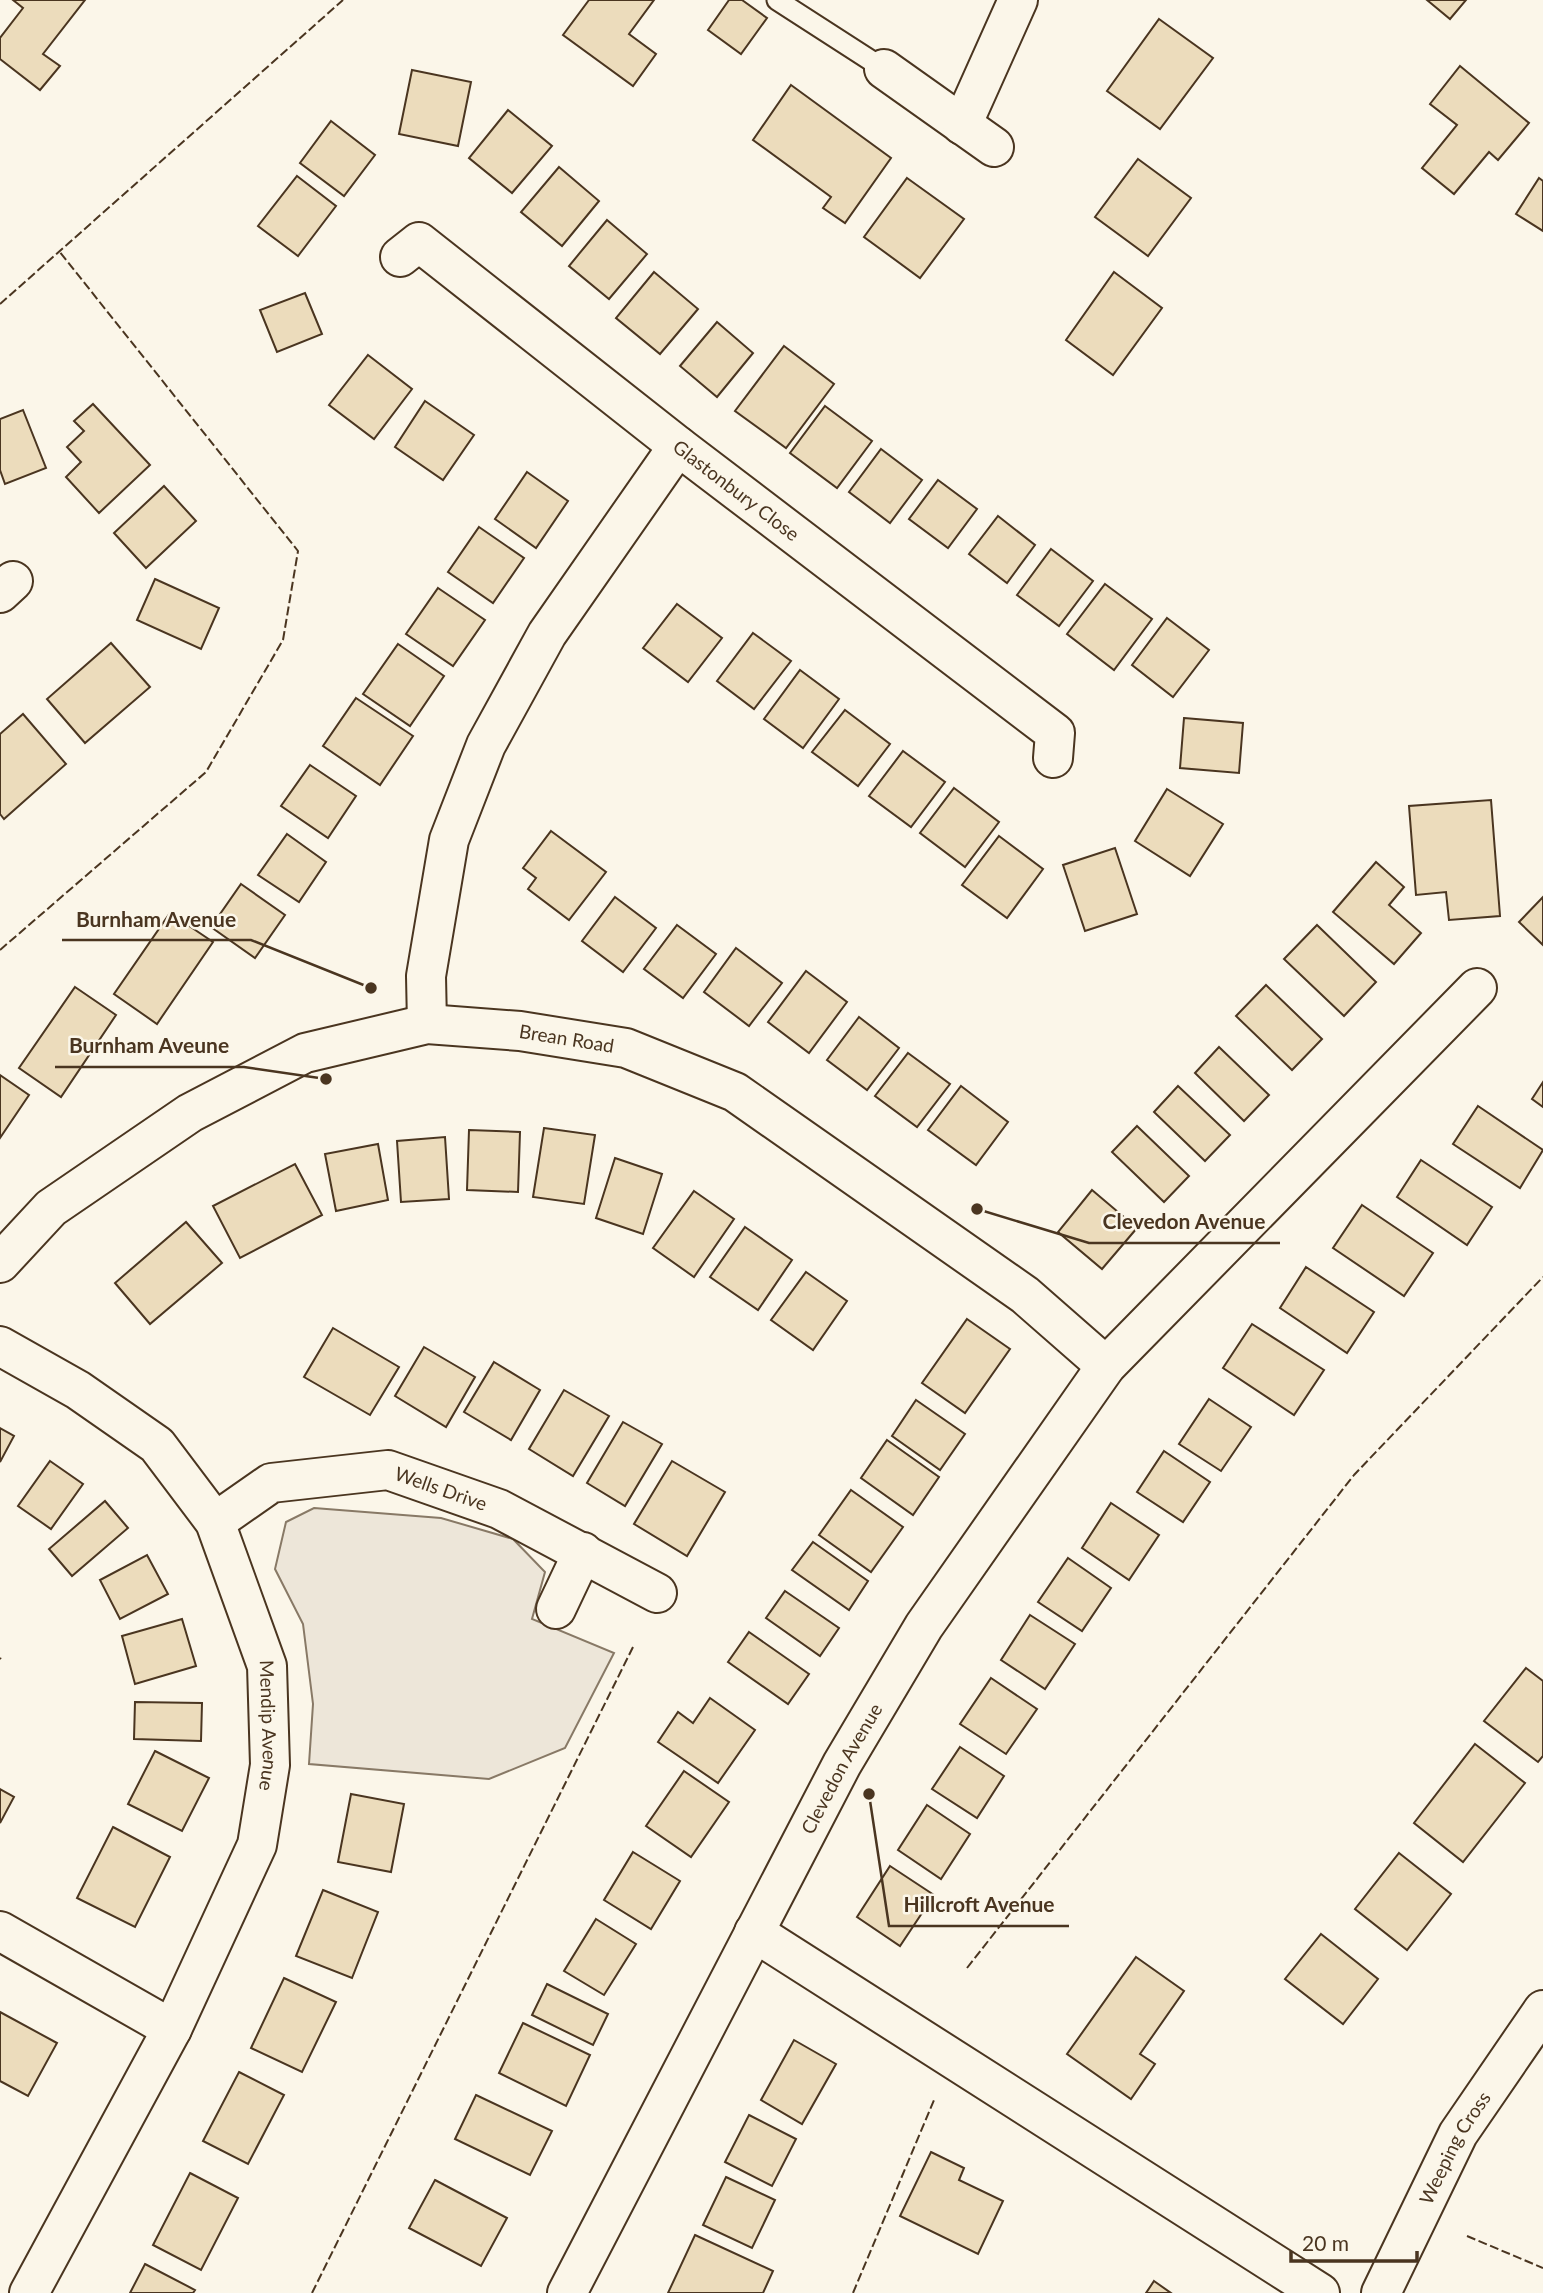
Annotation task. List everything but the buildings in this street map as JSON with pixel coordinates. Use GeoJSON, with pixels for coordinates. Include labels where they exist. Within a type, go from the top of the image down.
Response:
{"type":"FeatureCollection","features":[{"type":"Feature","properties":{"kind":"main road"},"geometry":{"type":"LineString","coordinates":[[962,125],[1018,0]]}},
{"type":"Feature","properties":{"kind":"main road"},"geometry":{"type":"LineString","coordinates":[[884,69],[994,147]]}},
{"type":"Feature","properties":{"kind":"main road","name":"Glastonbury Close"},"geometry":{"type":"LineString","coordinates":[[400,257],[419,242],[678,446],[1055,733],[1053,758]]}},
{"type":"Feature","properties":{"kind":"main road"},"geometry":{"type":"LineString","coordinates":[[427,1024],[426,976],[449,840],[486,745],[547,634],[678,446]]}},
{"type":"Feature","properties":{"kind":"main road","name":"Clevedon Avenue"},"geometry":{"type":"LineString","coordinates":[[567,2293],[842,1764],[924,1626],[1106,1366],[1477,988]]}},
{"type":"Feature","properties":{"kind":"main road","name":"Brean Road"},"geometry":{"type":"LineString","coordinates":[[0,1263],[51,1208],[190,1113],[305,1053],[427,1024],[520,1031],[626,1048],[735,1093],[1025,1295],[1106,1366]]}},
{"type":"Feature","properties":{"kind":"main road","name":"Mendip Avenue"},"geometry":{"type":"LineString","coordinates":[[0,1346],[78,1390],[157,1445],[215,1522],[267,1666],[270,1765],[257,1845],[172,2029],[29,2293]]}},
{"type":"Feature","properties":{"kind":"main road","name":"Wells Drive"},"geometry":{"type":"LineString","coordinates":[[215,1522],[271,1483],[388,1470],[499,1509],[657,1593]]}},
{"type":"Feature","properties":{"kind":"main road"},"geometry":{"type":"LineString","coordinates":[[556,1608],[583,1552]]}},
{"type":"Feature","properties":{"kind":"main road"},"geometry":{"type":"LineString","coordinates":[[0,1931],[172,2029]]}},
{"type":"Feature","properties":{"kind":"main road"},"geometry":{"type":"LineString","coordinates":[[754,1932],[1320,2293]]}},
{"type":"Feature","properties":{"kind":"main road","name":"Weeping Cross"},"geometry":{"type":"LineString","coordinates":[[1381,2293],[1458,2134],[1543,2010]]}},
{"type":"Feature","properties":{"kind":"lane"},"geometry":{"type":"LineString","coordinates":[[777,0],[884,69]]}},
{"type":"Feature","properties":{"kind":"shaded area"},"geometry":{"type":"Polygon","coordinates":[[[314,1508],[441,1518],[513,1539],[545,1572],[532,1619],[614,1653],[565,1748],[489,1779],[309,1764],[313,1704],[303,1624],[275,1569],[286,1522],[314,1508]]]}},
{"type":"Feature","properties":{"kind":"fence"},"geometry":{"type":"LineString","coordinates":[[0,304],[343,0]]}},
{"type":"Feature","properties":{"kind":"fence"},"geometry":{"type":"LineString","coordinates":[[0,950],[206,772],[283,640],[298,551],[59,251]]}},
{"type":"Feature","properties":{"kind":"fence"},"geometry":{"type":"LineString","coordinates":[[967,1968],[1354,1475],[1543,1277]]}},
{"type":"Feature","properties":{"kind":"fence"},"geometry":{"type":"LineString","coordinates":[[312,2293],[633,1647]]}},
{"type":"Feature","properties":{"kind":"fence"},"geometry":{"type":"LineString","coordinates":[[853,2293],[934,2100]]}},
{"type":"Feature","properties":{"kind":"fence"},"geometry":{"type":"LineString","coordinates":[[1467,2236],[1543,2268]]}},
{"type":"Feature","properties":{"kind":"place","name":"Burnham Avenue"},"geometry":{"type":"Point","coordinates":[371,988]}},
{"type":"Feature","properties":{"kind":"place","name":"Burnham Aveune"},"geometry":{"type":"Point","coordinates":[326,1079]}},
{"type":"Feature","properties":{"kind":"place","name":"Clevedon Avenue"},"geometry":{"type":"Point","coordinates":[977,1209]}},
{"type":"Feature","properties":{"kind":"place","name":"Hillcroft Avenue"},"geometry":{"type":"Point","coordinates":[869,1794]}}]}
